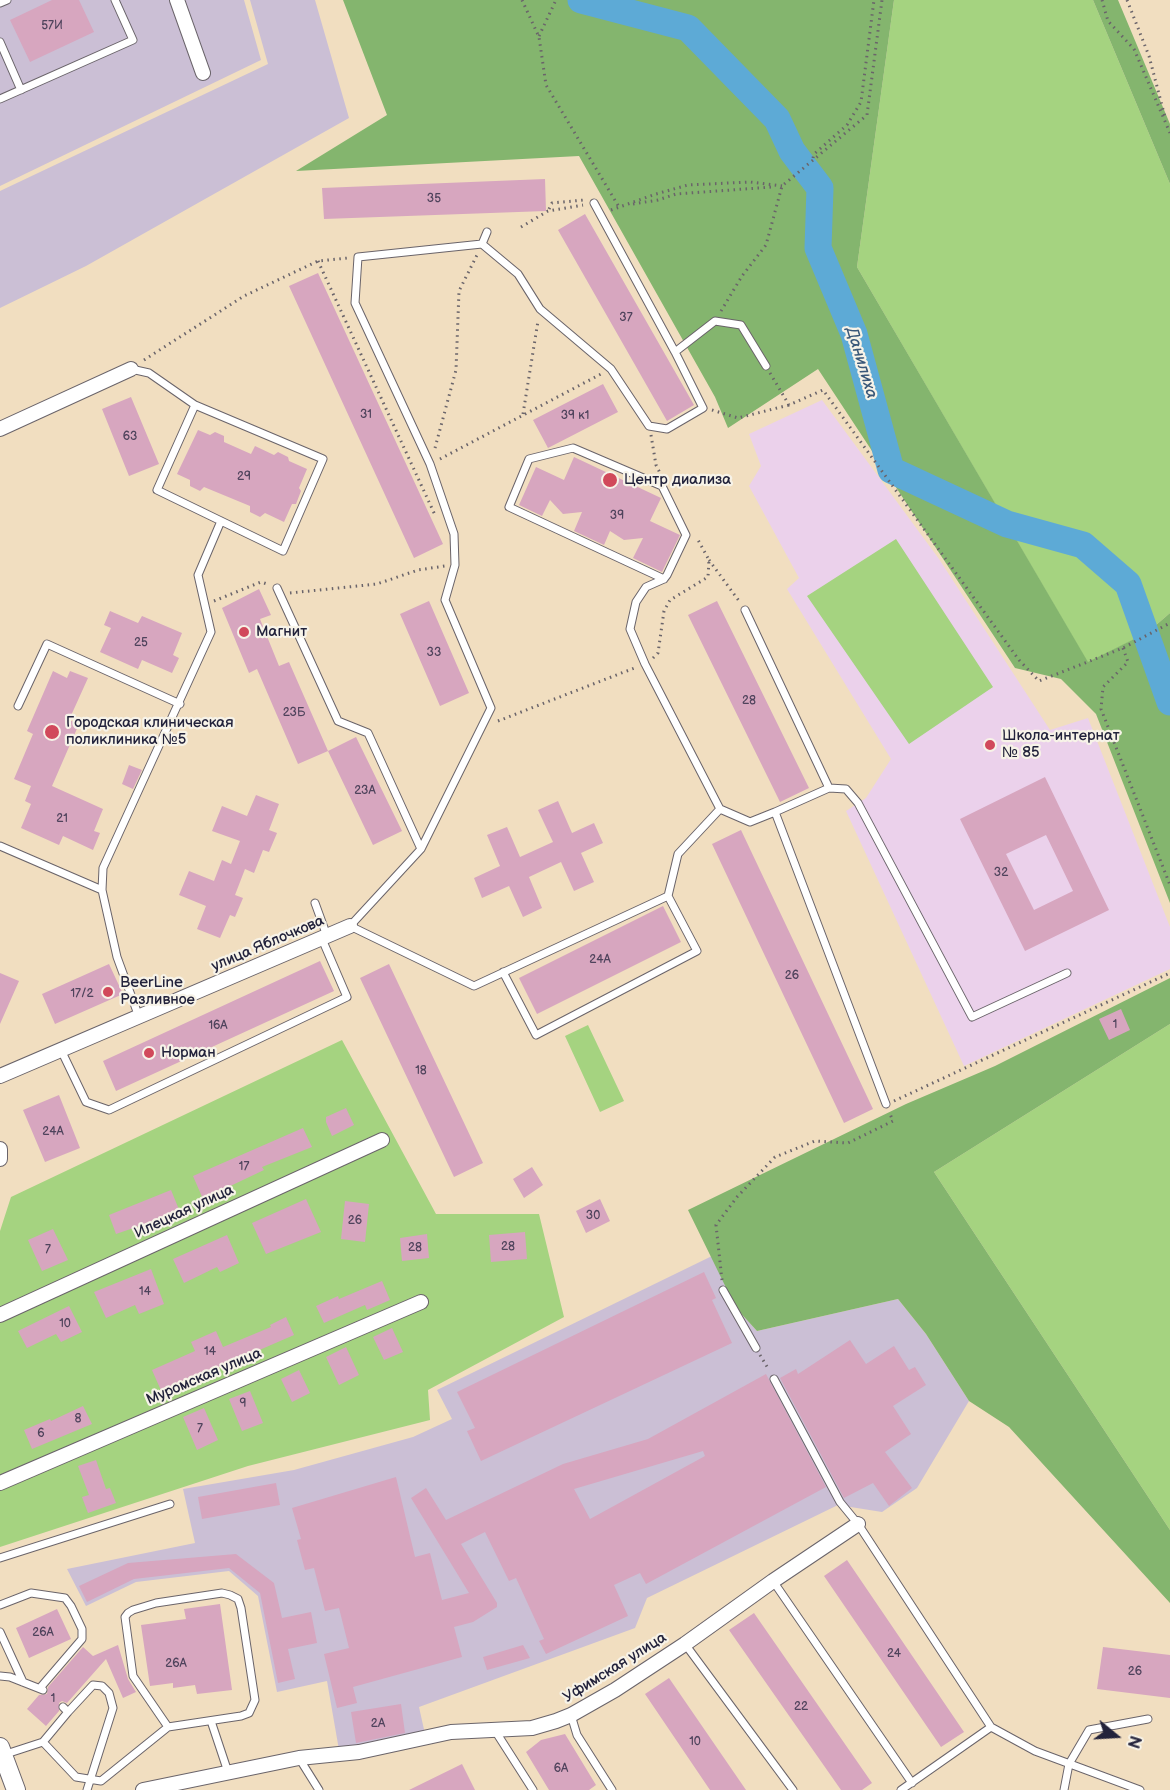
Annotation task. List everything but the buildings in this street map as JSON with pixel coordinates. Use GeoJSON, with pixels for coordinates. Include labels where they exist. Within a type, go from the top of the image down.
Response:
{"type":"FeatureCollection","features":[{"type":"Feature","properties":{"kind":"main road"},"geometry":{"type":"LineString","coordinates":[[2,1751],[16,1790]]}},
{"type":"Feature","properties":{"kind":"street"},"geometry":{"type":"LineString","coordinates":[[177,0],[203,73]]}},
{"type":"Feature","properties":{"kind":"street"},"geometry":{"type":"LineString","coordinates":[[0,429],[131,369]]}},
{"type":"Feature","properties":{"kind":"street","name":"улица Яблочкова"},"geometry":{"type":"LineString","coordinates":[[0,1076],[350,926]]}},
{"type":"Feature","properties":{"kind":"street","name":"Илецкая улица"},"geometry":{"type":"LineString","coordinates":[[0,1314],[382,1140]]}},
{"type":"Feature","properties":{"kind":"street"},"geometry":{"type":"LineString","coordinates":[[0,1149],[0,1159]]}},
{"type":"Feature","properties":{"kind":"street","name":"Муромская улица"},"geometry":{"type":"LineString","coordinates":[[0,1483],[421,1302]]}},
{"type":"Feature","properties":{"kind":"street","name":"Уфимская улица"},"geometry":{"type":"LineString","coordinates":[[143,1790],[299,1758],[359,1752],[451,1732],[532,1728],[571,1715],[615,1690],[685,1644],[858,1524]]}},
{"type":"Feature","properties":{"kind":"lane"},"geometry":{"type":"LineString","coordinates":[[0,3],[7,0]]}},
{"type":"Feature","properties":{"kind":"lane"},"geometry":{"type":"LineString","coordinates":[[0,99],[133,40],[115,0]]}},
{"type":"Feature","properties":{"kind":"lane"},"geometry":{"type":"LineString","coordinates":[[0,42],[21,90]]}},
{"type":"Feature","properties":{"kind":"lane"},"geometry":{"type":"LineString","coordinates":[[594,203],[703,408],[667,429],[649,426],[611,369],[540,309],[518,274],[482,244],[358,257],[355,303],[430,464],[454,534],[455,565],[445,600],[491,708],[421,849],[350,926],[474,986],[668,896]]}},
{"type":"Feature","properties":{"kind":"lane"},"geometry":{"type":"LineString","coordinates":[[482,244],[487,232]]}},
{"type":"Feature","properties":{"kind":"lane"},"geometry":{"type":"LineString","coordinates":[[675,352],[715,321],[741,325],[766,366]]}},
{"type":"Feature","properties":{"kind":"lane"},"geometry":{"type":"LineString","coordinates":[[131,369],[149,373],[195,405],[323,459],[283,551],[157,490],[195,405]]}},
{"type":"Feature","properties":{"kind":"lane"},"geometry":{"type":"LineString","coordinates":[[664,579],[509,507],[529,459],[573,448],[662,486],[686,535],[664,579],[646,587],[636,602],[630,629],[645,664],[720,809],[750,822],[829,788],[846,789],[858,803],[972,1017],[1066,973]]}},
{"type":"Feature","properties":{"kind":"lane"},"geometry":{"type":"LineString","coordinates":[[139,1017],[117,957],[102,890],[103,868],[211,632],[198,575],[221,521]]}},
{"type":"Feature","properties":{"kind":"lane"},"geometry":{"type":"LineString","coordinates":[[277,588],[338,721],[368,733],[421,849]]}},
{"type":"Feature","properties":{"kind":"lane"},"geometry":{"type":"LineString","coordinates":[[745,610],[829,788]]}},
{"type":"Feature","properties":{"kind":"lane"},"geometry":{"type":"LineString","coordinates":[[18,706],[46,644],[180,704]]}},
{"type":"Feature","properties":{"kind":"lane"},"geometry":{"type":"LineString","coordinates":[[503,972],[536,1035],[697,951],[668,896],[678,854],[720,809]]}},
{"type":"Feature","properties":{"kind":"lane"},"geometry":{"type":"LineString","coordinates":[[775,812],[886,1104]]}},
{"type":"Feature","properties":{"kind":"lane"},"geometry":{"type":"LineString","coordinates":[[0,846],[102,890]]}},
{"type":"Feature","properties":{"kind":"lane"},"geometry":{"type":"LineString","coordinates":[[61,1050],[86,1102],[109,1110],[347,997],[315,903]]}},
{"type":"Feature","properties":{"kind":"lane"},"geometry":{"type":"LineString","coordinates":[[723,1290],[756,1348]]}},
{"type":"Feature","properties":{"kind":"lane"},"geometry":{"type":"LineString","coordinates":[[774,1379],[840,1502],[858,1524],[991,1727],[1035,1752],[1140,1790]]}},
{"type":"Feature","properties":{"kind":"lane"},"geometry":{"type":"LineString","coordinates":[[0,1558],[170,1504]]}},
{"type":"Feature","properties":{"kind":"lane"},"geometry":{"type":"LineString","coordinates":[[773,1581],[912,1783]]}},
{"type":"Feature","properties":{"kind":"lane"},"geometry":{"type":"LineString","coordinates":[[0,1605],[31,1593],[65,1598],[82,1629],[82,1639],[41,1689],[0,1676]]}},
{"type":"Feature","properties":{"kind":"lane"},"geometry":{"type":"LineString","coordinates":[[43,1742],[71,1774],[101,1781],[168,1727],[249,1713],[255,1700],[238,1599],[222,1593],[156,1603],[128,1612],[125,1617],[133,1676],[168,1727]]}},
{"type":"Feature","properties":{"kind":"lane"},"geometry":{"type":"LineString","coordinates":[[0,1632],[23,1682]]}},
{"type":"Feature","properties":{"kind":"lane"},"geometry":{"type":"LineString","coordinates":[[685,1644],[793,1790]]}},
{"type":"Feature","properties":{"kind":"lane"},"geometry":{"type":"LineString","coordinates":[[2,1751],[43,1742],[65,1710],[93,1685],[98,1684],[109,1693],[113,1708],[87,1790]]}},
{"type":"Feature","properties":{"kind":"lane"},"geometry":{"type":"LineString","coordinates":[[571,1715],[577,1735],[612,1790]]}},
{"type":"Feature","properties":{"kind":"lane"},"geometry":{"type":"LineString","coordinates":[[1064,1790],[1070,1764],[1089,1730],[1148,1719]]}},
{"type":"Feature","properties":{"kind":"lane"},"geometry":{"type":"LineString","coordinates":[[211,1721],[228,1772]]}},
{"type":"Feature","properties":{"kind":"lane"},"geometry":{"type":"LineString","coordinates":[[901,1790],[991,1727]]}},
{"type":"Feature","properties":{"kind":"lane"},"geometry":{"type":"LineString","coordinates":[[494,1729],[533,1790]]}},
{"type":"Feature","properties":{"kind":"lane"},"geometry":{"type":"LineString","coordinates":[[299,1758],[319,1790]]}},
{"type":"Feature","properties":{"kind":"path"},"geometry":{"type":"LineString","coordinates":[[522,0],[539,37],[546,85],[619,207]]}},
{"type":"Feature","properties":{"kind":"path"},"geometry":{"type":"LineString","coordinates":[[539,37],[556,0]]}},
{"type":"Feature","properties":{"kind":"path"},"geometry":{"type":"LineString","coordinates":[[812,159],[814,154],[847,125],[861,102],[874,0]]}},
{"type":"Feature","properties":{"kind":"path"},"geometry":{"type":"LineString","coordinates":[[715,321],[742,276],[766,245],[782,186],[867,114],[882,0]]}},
{"type":"Feature","properties":{"kind":"path"},"geometry":{"type":"LineString","coordinates":[[1102,0],[1108,21],[1134,49],[1170,133]]}},
{"type":"Feature","properties":{"kind":"path"},"geometry":{"type":"LineString","coordinates":[[1127,0],[1149,56],[1168,128]]}},
{"type":"Feature","properties":{"kind":"path"},"geometry":{"type":"LineString","coordinates":[[619,207],[688,185],[750,182],[782,186]]}},
{"type":"Feature","properties":{"kind":"path"},"geometry":{"type":"LineString","coordinates":[[619,207],[658,200],[676,194],[782,186]]}},
{"type":"Feature","properties":{"kind":"path"},"geometry":{"type":"LineString","coordinates":[[521,227],[548,211],[552,203],[584,200],[594,203]]}},
{"type":"Feature","properties":{"kind":"path"},"geometry":{"type":"LineString","coordinates":[[430,464],[456,370],[459,291],[482,244]]}},
{"type":"Feature","properties":{"kind":"path"},"geometry":{"type":"LineString","coordinates":[[131,369],[244,296],[318,261],[358,257]]}},
{"type":"Feature","properties":{"kind":"path"},"geometry":{"type":"LineString","coordinates":[[318,261],[439,525]]}},
{"type":"Feature","properties":{"kind":"path"},"geometry":{"type":"LineString","coordinates":[[523,414],[540,309]]}},
{"type":"Feature","properties":{"kind":"path"},"geometry":{"type":"LineString","coordinates":[[766,366],[789,405]]}},
{"type":"Feature","properties":{"kind":"path"},"geometry":{"type":"LineString","coordinates":[[430,464],[611,369]]}},
{"type":"Feature","properties":{"kind":"path"},"geometry":{"type":"LineString","coordinates":[[703,408],[738,418],[789,405],[823,390],[1019,660],[1039,681],[1124,648],[1170,623]]}},
{"type":"Feature","properties":{"kind":"path"},"geometry":{"type":"LineString","coordinates":[[649,426],[655,456]]}},
{"type":"Feature","properties":{"kind":"path"},"geometry":{"type":"LineString","coordinates":[[709,560],[745,610]]}},
{"type":"Feature","properties":{"kind":"path"},"geometry":{"type":"LineString","coordinates":[[204,605],[261,582],[290,593],[377,584],[418,570],[455,565]]}},
{"type":"Feature","properties":{"kind":"path"},"geometry":{"type":"LineString","coordinates":[[1124,648],[1128,662],[1103,687],[1101,709],[1170,885]]}},
{"type":"Feature","properties":{"kind":"path"},"geometry":{"type":"LineString","coordinates":[[482,727],[630,670]]}},
{"type":"Feature","properties":{"kind":"path"},"geometry":{"type":"LineString","coordinates":[[723,1290],[716,1225],[736,1197],[775,1157],[815,1141],[848,1143],[893,1121],[886,1104],[1170,973]]}},
{"type":"Feature","properties":{"kind":"path"},"geometry":{"type":"LineString","coordinates":[[756,1348],[774,1379]]}},
{"type":"Feature","properties":{"kind":"shaded area"},"geometry":{"type":"Polygon","coordinates":[[[0,0],[244,0],[261,60],[0,186],[0,0]]]}},
{"type":"Feature","properties":{"kind":"shaded area"},"geometry":{"type":"Polygon","coordinates":[[[250,0],[315,0],[349,118],[86,266],[0,308],[0,191],[268,64],[250,0]]]}},
{"type":"Feature","properties":{"kind":"shaded area","name":"Школа-интернат № 85"},"geometry":{"type":"Polygon","coordinates":[[[822,400],[939,559],[1050,730],[1088,718],[1170,927],[1170,969],[964,1066],[846,811],[866,798],[891,759],[787,589],[799,578],[749,486],[761,466],[749,434],[822,400]]]}},
{"type":"Feature","properties":{"kind":"shaded area"},"geometry":{"type":"Polygon","coordinates":[[[712,1256],[736,1308],[757,1331],[898,1299],[926,1334],[969,1401],[917,1488],[882,1512],[838,1505],[647,1598],[635,1628],[419,1707],[425,1734],[339,1750],[327,1681],[277,1692],[258,1596],[229,1571],[136,1582],[86,1606],[67,1569],[195,1543],[183,1489],[294,1470],[413,1437],[452,1419],[437,1390],[712,1256]]]}},
{"type":"Feature","properties":{"kind":"green space"},"geometry":{"type":"Polygon","coordinates":[[[343,0],[894,0],[857,267],[1088,662],[1148,632],[1170,613],[1170,903],[1096,714],[1061,679],[1015,668],[818,369],[728,428],[715,397],[579,156],[296,171],[387,115],[343,0]]]}},
{"type":"Feature","properties":{"kind":"green space"},"geometry":{"type":"Polygon","coordinates":[[[894,0],[1093,0],[1170,184],[1170,613],[1148,632],[1088,663],[857,267],[894,0]]]}},
{"type":"Feature","properties":{"kind":"green space"},"geometry":{"type":"Polygon","coordinates":[[[1093,0],[1118,0],[1170,124],[1170,184],[1093,0]]]}},
{"type":"Feature","properties":{"kind":"green space"},"geometry":{"type":"Polygon","coordinates":[[[896,539],[993,687],[909,744],[807,596],[896,539]]]}},
{"type":"Feature","properties":{"kind":"green space"},"geometry":{"type":"Polygon","coordinates":[[[1170,978],[1170,1024],[934,1172],[1170,1530],[1170,1603],[1009,1427],[969,1401],[926,1334],[898,1299],[757,1331],[736,1308],[688,1210],[906,1104],[995,1066],[1170,978]]]}},
{"type":"Feature","properties":{"kind":"green space"},"geometry":{"type":"Polygon","coordinates":[[[1170,1024],[1170,1530],[934,1172],[1170,1024]]]}},
{"type":"Feature","properties":{"kind":"green space"},"geometry":{"type":"Polygon","coordinates":[[[588,1025],[624,1101],[600,1112],[565,1036],[588,1025]]]}},
{"type":"Feature","properties":{"kind":"green space"},"geometry":{"type":"Polygon","coordinates":[[[342,1040],[436,1214],[539,1214],[564,1317],[428,1390],[430,1420],[248,1466],[0,1547],[0,1231],[11,1197],[342,1040]]]}},
{"type":"Feature","properties":{"kind":"waterway","name":"Данилиха"},"geometry":{"type":"LineString","coordinates":[[581,0],[688,28],[777,119],[792,151],[820,188],[818,248],[854,334],[891,470],[1007,524],[1083,545],[1128,584],[1170,702]]}},
{"type":"Feature","properties":{"kind":"place","name":"Центр диализа"},"geometry":{"type":"Point","coordinates":[610,480]}},
{"type":"Feature","properties":{"kind":"place","name":"Магнит"},"geometry":{"type":"Point","coordinates":[244,632]}},
{"type":"Feature","properties":{"kind":"place","name":"Городская клиническая поликлиника №5"},"geometry":{"type":"Point","coordinates":[52,732]}},
{"type":"Feature","properties":{"kind":"place","name":"Школа-интернат № 85"},"geometry":{"type":"Point","coordinates":[990,745]}},
{"type":"Feature","properties":{"kind":"place","name":"BeerLine Разливное"},"geometry":{"type":"Point","coordinates":[108,992]}},
{"type":"Feature","properties":{"kind":"place","name":"Норман"},"geometry":{"type":"Point","coordinates":[149,1053]}}]}
